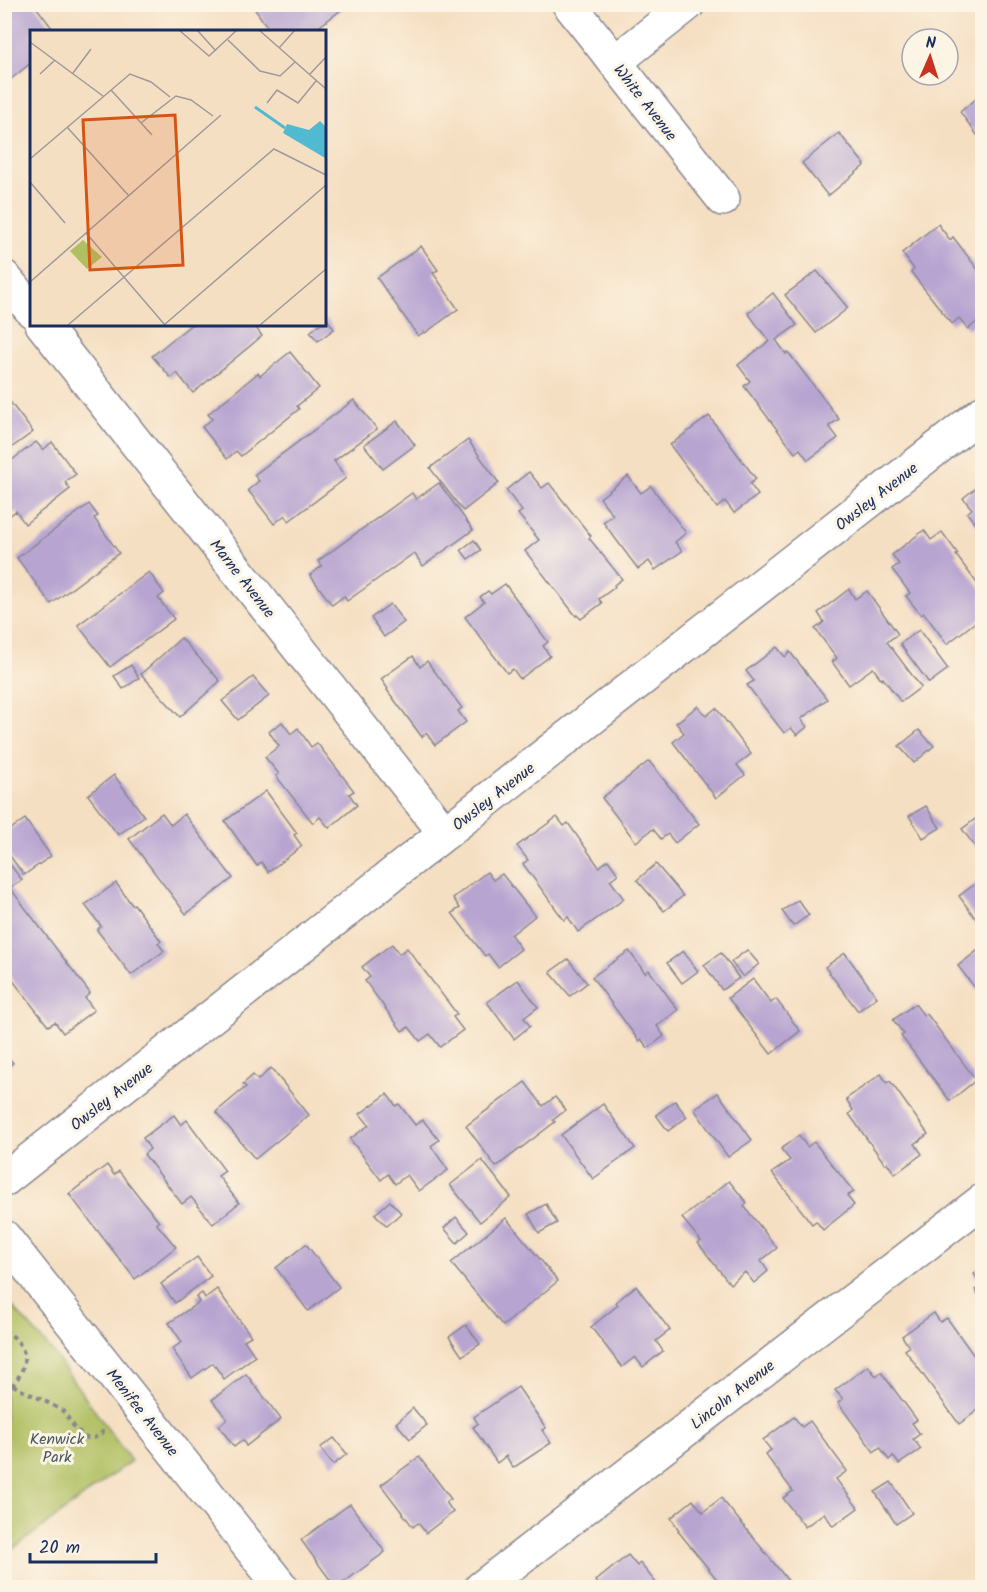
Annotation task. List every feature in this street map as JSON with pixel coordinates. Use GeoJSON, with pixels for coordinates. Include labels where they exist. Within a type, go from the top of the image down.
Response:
{"type":"FeatureCollection","features":[{"type":"Feature","properties":{"kind":"street","name":"White Avenue"},"geometry":{"type":"LineString","coordinates":[[569,4],[723,199]]}},
{"type":"Feature","properties":{"kind":"street"},"geometry":{"type":"LineString","coordinates":[[615,62],[688,4]]}},
{"type":"Feature","properties":{"kind":"street"},"geometry":{"type":"LineString","coordinates":[[4,276],[30,308]]}},
{"type":"Feature","properties":{"kind":"street","name":"Marne Avenue"},"geometry":{"type":"LineString","coordinates":[[44,326],[445,833]]}},
{"type":"Feature","properties":{"kind":"street","name":"Owsley Avenue"},"geometry":{"type":"LineString","coordinates":[[4,1180],[982,413]]}},
{"type":"Feature","properties":{"kind":"street","name":"Lincoln Avenue"},"geometry":{"type":"LineString","coordinates":[[481,1587],[982,1201]]}},
{"type":"Feature","properties":{"kind":"street","name":"Menifee Avenue"},"geometry":{"type":"LineString","coordinates":[[4,1237],[282,1587]]}},
{"type":"Feature","properties":{"kind":"path"},"geometry":{"type":"LineString","coordinates":[[4,1330],[15,1337],[24,1356],[23,1370],[14,1385],[4,1393]]}},
{"type":"Feature","properties":{"kind":"path"},"geometry":{"type":"LineString","coordinates":[[14,1385],[63,1411],[75,1428],[86,1438],[94,1438],[108,1428]]}},
{"type":"Feature","properties":{"kind":"green space","name":"Kenwick Park"},"geometry":{"type":"Polygon","coordinates":[[[5,1298],[51,1350],[131,1461],[5,1555],[5,1298]]]}},
{"type":"Feature","properties":{"kind":"building"},"geometry":{"type":"Polygon","coordinates":[[[4,4],[34,4],[54,30],[30,30],[30,64],[11,79],[4,71],[4,4]]]}},
{"type":"Feature","properties":{"kind":"building"},"geometry":{"type":"Polygon","coordinates":[[[251,4],[349,4],[315,30],[270,30],[251,4]]]}},
{"type":"Feature","properties":{"kind":"building"},"geometry":{"type":"Polygon","coordinates":[[[982,94],[982,131],[977,135],[960,112],[982,94]]]}},
{"type":"Feature","properties":{"kind":"building"},"geometry":{"type":"Polygon","coordinates":[[[839,133],[865,165],[828,196],[802,163],[839,133]]]}},
{"type":"Feature","properties":{"kind":"building"},"geometry":{"type":"Polygon","coordinates":[[[938,224],[950,240],[953,237],[982,275],[982,318],[968,329],[959,318],[952,324],[911,272],[914,269],[902,253],[938,224]]]}},
{"type":"Feature","properties":{"kind":"building"},"geometry":{"type":"Polygon","coordinates":[[[421,246],[438,270],[433,273],[458,309],[418,336],[377,278],[421,246]]]}},
{"type":"Feature","properties":{"kind":"building"},"geometry":{"type":"Polygon","coordinates":[[[817,271],[848,308],[816,333],[785,295],[817,271]]]}},
{"type":"Feature","properties":{"kind":"building"},"geometry":{"type":"Polygon","coordinates":[[[773,293],[797,325],[776,340],[786,354],[788,352],[839,419],[829,426],[838,438],[808,460],[800,449],[795,453],[744,386],[750,381],[738,365],[769,341],[748,313],[773,293]]]}},
{"type":"Feature","properties":{"kind":"building"},"geometry":{"type":"Polygon","coordinates":[[[326,320],[334,329],[318,341],[310,332],[318,326],[326,326],[326,320]]]}},
{"type":"Feature","properties":{"kind":"building"},"geometry":{"type":"Polygon","coordinates":[[[190,326],[254,326],[262,336],[193,393],[177,373],[171,378],[152,356],[190,326]]]}},
{"type":"Feature","properties":{"kind":"building"},"geometry":{"type":"Polygon","coordinates":[[[290,352],[319,388],[297,406],[299,409],[241,456],[236,451],[227,459],[202,427],[212,419],[208,414],[258,373],[260,376],[290,352]]]}},
{"type":"Feature","properties":{"kind":"building"},"geometry":{"type":"Polygon","coordinates":[[[4,394],[33,432],[4,453],[4,394]]]}},
{"type":"Feature","properties":{"kind":"building"},"geometry":{"type":"Polygon","coordinates":[[[354,400],[377,429],[334,461],[346,478],[289,521],[285,515],[274,524],[248,490],[259,481],[254,475],[354,400]]]}},
{"type":"Feature","properties":{"kind":"building"},"geometry":{"type":"Polygon","coordinates":[[[709,416],[756,479],[750,484],[758,495],[734,513],[725,501],[717,508],[670,445],[709,416]]]}},
{"type":"Feature","properties":{"kind":"building"},"geometry":{"type":"Polygon","coordinates":[[[397,421],[415,445],[383,469],[364,445],[397,421]]]}},
{"type":"Feature","properties":{"kind":"building"},"geometry":{"type":"Polygon","coordinates":[[[468,440],[499,483],[463,511],[430,468],[468,440]]]}},
{"type":"Feature","properties":{"kind":"building"},"geometry":{"type":"Polygon","coordinates":[[[36,442],[43,450],[52,442],[76,474],[65,482],[70,489],[25,524],[16,511],[5,519],[4,466],[36,442]]]}},
{"type":"Feature","properties":{"kind":"building"},"geometry":{"type":"Polygon","coordinates":[[[529,472],[542,488],[549,483],[622,579],[599,599],[602,603],[581,619],[576,616],[525,551],[539,540],[518,514],[522,511],[506,490],[529,472]]]}},
{"type":"Feature","properties":{"kind":"building"},"geometry":{"type":"Polygon","coordinates":[[[628,476],[641,493],[651,486],[686,533],[675,542],[682,551],[655,570],[649,561],[638,569],[603,522],[613,515],[600,498],[628,476]]]}},
{"type":"Feature","properties":{"kind":"building"},"geometry":{"type":"Polygon","coordinates":[[[439,483],[473,530],[423,566],[414,553],[347,601],[344,596],[332,605],[310,575],[322,566],[318,561],[412,493],[416,499],[439,483]]]}},
{"type":"Feature","properties":{"kind":"building"},"geometry":{"type":"Polygon","coordinates":[[[982,483],[982,532],[967,513],[972,509],[963,498],[982,483]]]}},
{"type":"Feature","properties":{"kind":"building"},"geometry":{"type":"Polygon","coordinates":[[[89,504],[98,516],[94,518],[119,553],[51,604],[17,558],[89,504]]]}},
{"type":"Feature","properties":{"kind":"building"},"geometry":{"type":"Polygon","coordinates":[[[924,530],[931,540],[942,532],[982,590],[982,617],[947,644],[924,613],[921,615],[906,596],[910,593],[892,569],[899,564],[892,555],[924,530]]]}},
{"type":"Feature","properties":{"kind":"building"},"geometry":{"type":"Polygon","coordinates":[[[474,540],[481,550],[468,559],[461,550],[474,540]]]}},
{"type":"Feature","properties":{"kind":"building"},"geometry":{"type":"Polygon","coordinates":[[[149,572],[164,593],[158,598],[174,619],[110,667],[78,625],[149,572]]]}},
{"type":"Feature","properties":{"kind":"building"},"geometry":{"type":"Polygon","coordinates":[[[505,584],[548,642],[543,646],[550,656],[520,679],[513,669],[507,673],[465,617],[484,602],[480,597],[488,591],[491,594],[505,584]]]}},
{"type":"Feature","properties":{"kind":"building"},"geometry":{"type":"Polygon","coordinates":[[[849,589],[855,599],[867,591],[898,634],[887,642],[921,687],[901,702],[873,668],[849,685],[832,662],[837,658],[815,629],[824,622],[818,613],[849,589]]]}},
{"type":"Feature","properties":{"kind":"building"},"geometry":{"type":"Polygon","coordinates":[[[390,604],[404,622],[384,637],[371,618],[390,604]]]}},
{"type":"Feature","properties":{"kind":"building"},"geometry":{"type":"Polygon","coordinates":[[[919,630],[948,669],[929,683],[900,644],[919,630]]]}},
{"type":"Feature","properties":{"kind":"building"},"geometry":{"type":"Polygon","coordinates":[[[181,638],[220,681],[180,717],[141,674],[181,638]]]}},
{"type":"Feature","properties":{"kind":"building"},"geometry":{"type":"Polygon","coordinates":[[[777,647],[785,657],[790,652],[827,699],[801,719],[807,727],[797,735],[791,728],[784,733],[747,685],[754,681],[746,671],[777,647]]]}},
{"type":"Feature","properties":{"kind":"building"},"geometry":{"type":"Polygon","coordinates":[[[413,656],[420,667],[427,661],[462,708],[458,711],[466,722],[435,745],[426,733],[422,737],[381,679],[413,656]]]}},
{"type":"Feature","properties":{"kind":"building"},"geometry":{"type":"Polygon","coordinates":[[[131,665],[139,678],[123,689],[114,676],[131,665]]]}},
{"type":"Feature","properties":{"kind":"building"},"geometry":{"type":"Polygon","coordinates":[[[253,677],[269,696],[238,720],[222,701],[253,677]]]}},
{"type":"Feature","properties":{"kind":"building"},"geometry":{"type":"Polygon","coordinates":[[[698,706],[706,716],[716,708],[751,754],[737,765],[745,775],[716,798],[673,742],[684,733],[676,723],[698,706]]]}},
{"type":"Feature","properties":{"kind":"building"},"geometry":{"type":"Polygon","coordinates":[[[282,722],[291,734],[298,728],[311,747],[317,743],[354,791],[349,794],[357,805],[329,828],[320,817],[313,823],[276,776],[279,774],[265,757],[279,746],[269,732],[282,722]]]}},
{"type":"Feature","properties":{"kind":"building"},"geometry":{"type":"Polygon","coordinates":[[[919,730],[934,746],[914,763],[899,746],[919,730]]]}},
{"type":"Feature","properties":{"kind":"building"},"geometry":{"type":"Polygon","coordinates":[[[649,761],[699,824],[675,843],[668,834],[661,839],[653,829],[636,842],[602,798],[649,761]]]}},
{"type":"Feature","properties":{"kind":"building"},"geometry":{"type":"Polygon","coordinates":[[[114,775],[144,816],[118,835],[88,795],[114,775]]]}},
{"type":"Feature","properties":{"kind":"building"},"geometry":{"type":"Polygon","coordinates":[[[266,791],[297,833],[294,835],[302,846],[268,872],[261,862],[257,866],[225,821],[266,791]]]}},
{"type":"Feature","properties":{"kind":"building"},"geometry":{"type":"Polygon","coordinates":[[[926,806],[940,828],[923,838],[909,816],[926,806]]]}},
{"type":"Feature","properties":{"kind":"building"},"geometry":{"type":"Polygon","coordinates":[[[162,813],[171,825],[184,814],[233,878],[186,914],[129,839],[162,813]]]}},
{"type":"Feature","properties":{"kind":"building"},"geometry":{"type":"Polygon","coordinates":[[[982,814],[982,856],[962,829],[982,814]]]}},
{"type":"Feature","properties":{"kind":"building"},"geometry":{"type":"Polygon","coordinates":[[[557,817],[564,826],[568,823],[599,867],[608,860],[618,874],[610,880],[624,899],[578,932],[568,917],[564,920],[523,864],[528,860],[517,846],[557,817]]]}},
{"type":"Feature","properties":{"kind":"building"},"geometry":{"type":"Polygon","coordinates":[[[25,819],[51,856],[24,875],[4,848],[4,834],[25,819]]]}},
{"type":"Feature","properties":{"kind":"building"},"geometry":{"type":"Polygon","coordinates":[[[4,857],[22,880],[10,888],[90,993],[85,998],[94,1010],[63,1033],[55,1022],[48,1026],[4,969],[4,857]]]}},
{"type":"Feature","properties":{"kind":"building"},"geometry":{"type":"Polygon","coordinates":[[[656,864],[683,896],[664,911],[637,880],[656,864]]]}},
{"type":"Feature","properties":{"kind":"building"},"geometry":{"type":"Polygon","coordinates":[[[487,872],[493,880],[502,874],[535,916],[511,935],[521,949],[498,967],[488,954],[485,956],[452,913],[460,908],[453,898],[487,872]]]}},
{"type":"Feature","properties":{"kind":"building"},"geometry":{"type":"Polygon","coordinates":[[[982,879],[982,924],[981,926],[959,896],[982,879]]]}},
{"type":"Feature","properties":{"kind":"building"},"geometry":{"type":"Polygon","coordinates":[[[116,883],[161,941],[158,943],[164,951],[131,975],[97,930],[101,926],[85,905],[116,883]]]}},
{"type":"Feature","properties":{"kind":"building"},"geometry":{"type":"Polygon","coordinates":[[[798,900],[809,915],[793,926],[782,911],[798,900]]]}},
{"type":"Feature","properties":{"kind":"building"},"geometry":{"type":"Polygon","coordinates":[[[392,944],[399,954],[407,948],[457,1014],[453,1017],[463,1030],[440,1047],[430,1034],[420,1041],[409,1027],[402,1031],[365,981],[370,977],[362,967],[392,944]]]}},
{"type":"Feature","properties":{"kind":"building"},"geometry":{"type":"Polygon","coordinates":[[[982,947],[982,997],[958,966],[982,947]]]}},
{"type":"Feature","properties":{"kind":"building"},"geometry":{"type":"Polygon","coordinates":[[[747,950],[759,964],[743,977],[731,962],[747,950]]]}},
{"type":"Feature","properties":{"kind":"building"},"geometry":{"type":"Polygon","coordinates":[[[629,951],[645,973],[649,970],[678,1010],[657,1026],[664,1036],[648,1048],[641,1039],[639,1041],[592,977],[629,951]]]}},
{"type":"Feature","properties":{"kind":"building"},"geometry":{"type":"Polygon","coordinates":[[[683,951],[698,971],[682,983],[667,963],[683,951]]]}},
{"type":"Feature","properties":{"kind":"building"},"geometry":{"type":"Polygon","coordinates":[[[721,953],[739,978],[722,990],[704,965],[721,953]]]}},
{"type":"Feature","properties":{"kind":"building"},"geometry":{"type":"Polygon","coordinates":[[[845,953],[877,997],[858,1011],[825,967],[845,953]]]}},
{"type":"Feature","properties":{"kind":"building"},"geometry":{"type":"Polygon","coordinates":[[[568,959],[587,983],[570,996],[550,972],[568,959]]]}},
{"type":"Feature","properties":{"kind":"building"},"geometry":{"type":"Polygon","coordinates":[[[753,979],[771,1003],[776,999],[800,1031],[771,1054],[728,998],[753,979]]]}},
{"type":"Feature","properties":{"kind":"building"},"geometry":{"type":"Polygon","coordinates":[[[518,980],[538,1007],[524,1018],[530,1026],[514,1039],[487,1002],[518,980]]]}},
{"type":"Feature","properties":{"kind":"building"},"geometry":{"type":"Polygon","coordinates":[[[915,1004],[924,1016],[927,1014],[976,1080],[950,1101],[901,1036],[904,1034],[893,1020],[915,1004]]]}},
{"type":"Feature","properties":{"kind":"building"},"geometry":{"type":"Polygon","coordinates":[[[4,1052],[13,1063],[4,1070],[4,1052]]]}},
{"type":"Feature","properties":{"kind":"building"},"geometry":{"type":"Polygon","coordinates":[[[271,1068],[309,1115],[255,1159],[216,1112],[246,1087],[243,1084],[253,1075],[258,1080],[271,1068]]]}},
{"type":"Feature","properties":{"kind":"building"},"geometry":{"type":"Polygon","coordinates":[[[881,1074],[887,1083],[890,1081],[928,1134],[915,1144],[922,1154],[895,1174],[887,1163],[885,1164],[849,1114],[853,1110],[846,1099],[881,1074]]]}},
{"type":"Feature","properties":{"kind":"building"},"geometry":{"type":"Polygon","coordinates":[[[525,1082],[543,1106],[555,1097],[566,1110],[553,1120],[555,1122],[496,1167],[466,1126],[525,1082]]]}},
{"type":"Feature","properties":{"kind":"building"},"geometry":{"type":"Polygon","coordinates":[[[718,1093],[752,1140],[728,1157],[694,1109],[718,1093]]]}},
{"type":"Feature","properties":{"kind":"building"},"geometry":{"type":"Polygon","coordinates":[[[387,1094],[396,1106],[399,1104],[415,1125],[423,1120],[439,1140],[431,1146],[448,1170],[419,1191],[407,1175],[395,1184],[388,1174],[381,1180],[350,1139],[369,1125],[360,1114],[387,1094]]]}},
{"type":"Feature","properties":{"kind":"building"},"geometry":{"type":"Polygon","coordinates":[[[675,1101],[687,1117],[668,1131],[656,1115],[675,1101]]]}},
{"type":"Feature","properties":{"kind":"building"},"geometry":{"type":"Polygon","coordinates":[[[603,1104],[635,1148],[593,1179],[561,1135],[603,1104]]]}},
{"type":"Feature","properties":{"kind":"building"},"geometry":{"type":"Polygon","coordinates":[[[174,1115],[181,1125],[187,1120],[225,1171],[218,1176],[239,1203],[213,1224],[191,1197],[182,1204],[144,1154],[150,1149],[143,1138],[174,1115]]]}},
{"type":"Feature","properties":{"kind":"building"},"geometry":{"type":"Polygon","coordinates":[[[799,1135],[807,1147],[814,1142],[854,1192],[847,1196],[854,1205],[823,1230],[816,1221],[812,1224],[772,1173],[790,1160],[781,1149],[799,1135]]]}},
{"type":"Feature","properties":{"kind":"building"},"geometry":{"type":"Polygon","coordinates":[[[482,1160],[511,1197],[480,1222],[450,1185],[482,1160]]]}},
{"type":"Feature","properties":{"kind":"building"},"geometry":{"type":"Polygon","coordinates":[[[107,1165],[114,1175],[119,1171],[176,1247],[135,1279],[69,1194],[107,1165]]]}},
{"type":"Feature","properties":{"kind":"building"},"geometry":{"type":"Polygon","coordinates":[[[729,1181],[747,1203],[744,1206],[777,1248],[761,1261],[768,1271],[754,1283],[745,1272],[730,1284],[698,1243],[701,1241],[682,1218],[729,1181]]]}},
{"type":"Feature","properties":{"kind":"building"},"geometry":{"type":"Polygon","coordinates":[[[390,1201],[401,1213],[387,1226],[375,1214],[390,1201]]]}},
{"type":"Feature","properties":{"kind":"building"},"geometry":{"type":"Polygon","coordinates":[[[546,1204],[557,1223],[539,1233],[528,1214],[546,1204]]]}},
{"type":"Feature","properties":{"kind":"building"},"geometry":{"type":"Polygon","coordinates":[[[456,1217],[469,1232],[457,1243],[444,1228],[456,1217]]]}},
{"type":"Feature","properties":{"kind":"building"},"geometry":{"type":"Polygon","coordinates":[[[506,1218],[558,1281],[503,1326],[451,1263],[506,1218]]]}},
{"type":"Feature","properties":{"kind":"building"},"geometry":{"type":"Polygon","coordinates":[[[306,1244],[339,1287],[308,1311],[276,1268],[306,1244]]]}},
{"type":"Feature","properties":{"kind":"building"},"geometry":{"type":"Polygon","coordinates":[[[197,1257],[211,1276],[175,1303],[161,1284],[197,1257]]]}},
{"type":"Feature","properties":{"kind":"building"},"geometry":{"type":"Polygon","coordinates":[[[982,1267],[982,1285],[974,1274],[982,1267]]]}},
{"type":"Feature","properties":{"kind":"building"},"geometry":{"type":"Polygon","coordinates":[[[982,1285],[982,1300],[975,1290],[982,1285]]]}},
{"type":"Feature","properties":{"kind":"building"},"geometry":{"type":"Polygon","coordinates":[[[636,1286],[670,1330],[656,1341],[663,1351],[643,1367],[635,1357],[622,1367],[591,1327],[618,1305],[616,1302],[636,1286]]]}},
{"type":"Feature","properties":{"kind":"building"},"geometry":{"type":"Polygon","coordinates":[[[217,1289],[251,1336],[244,1340],[255,1356],[224,1379],[213,1363],[192,1378],[172,1349],[182,1342],[169,1323],[199,1302],[196,1297],[202,1293],[205,1298],[217,1289]]]}},
{"type":"Feature","properties":{"kind":"building"},"geometry":{"type":"Polygon","coordinates":[[[934,1313],[940,1322],[947,1318],[982,1367],[982,1407],[959,1424],[905,1350],[909,1347],[902,1336],[934,1313]]]}},
{"type":"Feature","properties":{"kind":"building"},"geometry":{"type":"Polygon","coordinates":[[[466,1325],[480,1344],[462,1356],[449,1337],[466,1325]]]}},
{"type":"Feature","properties":{"kind":"building"},"geometry":{"type":"Polygon","coordinates":[[[868,1366],[876,1376],[881,1372],[917,1420],[912,1423],[920,1434],[913,1439],[921,1449],[899,1464],[893,1456],[889,1460],[880,1447],[874,1452],[838,1403],[843,1399],[835,1390],[868,1366]]]}},
{"type":"Feature","properties":{"kind":"building"},"geometry":{"type":"Polygon","coordinates":[[[246,1374],[281,1419],[246,1446],[243,1440],[234,1447],[219,1426],[227,1419],[212,1400],[246,1374]]]}},
{"type":"Feature","properties":{"kind":"building"},"geometry":{"type":"Polygon","coordinates":[[[518,1387],[546,1428],[542,1430],[551,1443],[513,1468],[506,1456],[497,1463],[473,1427],[478,1424],[474,1417],[518,1387]]]}},
{"type":"Feature","properties":{"kind":"building"},"geometry":{"type":"Polygon","coordinates":[[[413,1408],[427,1425],[410,1439],[396,1423],[413,1408]]]}},
{"type":"Feature","properties":{"kind":"building"},"geometry":{"type":"Polygon","coordinates":[[[794,1417],[802,1427],[810,1421],[847,1471],[836,1479],[858,1508],[833,1526],[824,1513],[805,1527],[783,1498],[793,1491],[765,1454],[771,1450],[763,1440],[794,1417]]]}},
{"type":"Feature","properties":{"kind":"building"},"geometry":{"type":"Polygon","coordinates":[[[334,1438],[347,1454],[333,1465],[320,1448],[334,1438]]]}},
{"type":"Feature","properties":{"kind":"building"},"geometry":{"type":"Polygon","coordinates":[[[419,1457],[451,1499],[446,1502],[453,1512],[426,1533],[418,1523],[413,1527],[381,1485],[419,1457]]]}},
{"type":"Feature","properties":{"kind":"building"},"geometry":{"type":"Polygon","coordinates":[[[891,1482],[912,1513],[896,1524],[875,1492],[891,1482]]]}},
{"type":"Feature","properties":{"kind":"building"},"geometry":{"type":"Polygon","coordinates":[[[721,1498],[794,1588],[724,1588],[678,1531],[671,1518],[693,1500],[703,1512],[721,1498]]]}},
{"type":"Feature","properties":{"kind":"building"},"geometry":{"type":"Polygon","coordinates":[[[350,1504],[385,1552],[336,1588],[301,1540],[350,1504]]]}},
{"type":"Feature","properties":{"kind":"building"},"geometry":{"type":"Polygon","coordinates":[[[628,1555],[637,1566],[640,1563],[660,1588],[601,1588],[596,1581],[628,1555]]]}}]}
